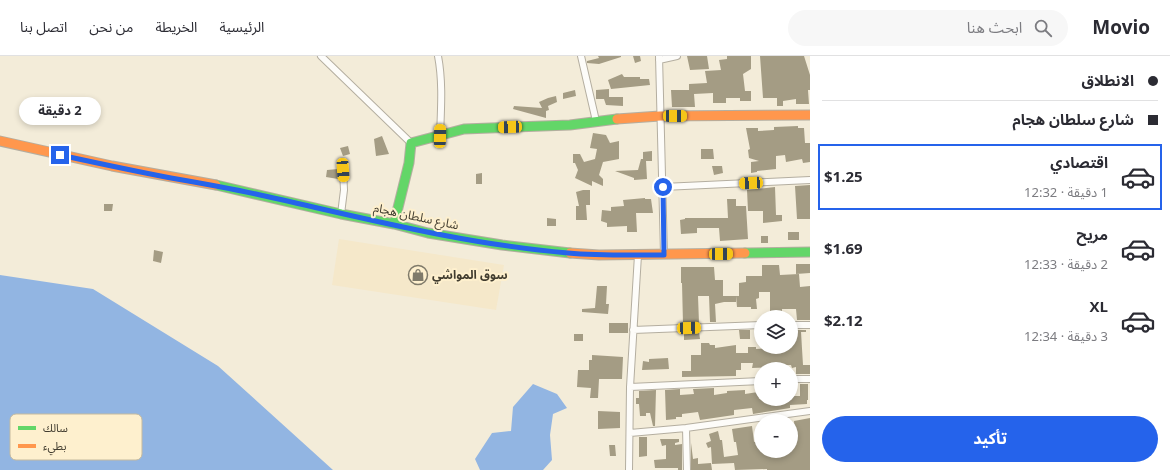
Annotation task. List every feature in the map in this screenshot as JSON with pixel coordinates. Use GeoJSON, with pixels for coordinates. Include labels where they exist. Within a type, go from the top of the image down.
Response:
{"type":"FeatureCollection","features":[{"type":"Feature","properties":{"kind":"main road"},"geometry":{"type":"LineString","coordinates":[[394,224],[409,163],[411,143],[464,129],[570,125],[596,121],[660,116],[810,115]]}},
{"type":"Feature","properties":{"kind":"main road","name":"شارع سلطان هجام"},"geometry":{"type":"LineString","coordinates":[[0,141],[112,166],[222,186],[341,214],[394,224],[428,233],[508,246],[573,253],[638,256],[810,252]]}},
{"type":"Feature","properties":{"kind":"street"},"geometry":{"type":"LineString","coordinates":[[321,56],[411,143]]}},
{"type":"Feature","properties":{"kind":"street"},"geometry":{"type":"LineString","coordinates":[[438,56],[441,86],[440,136]]}},
{"type":"Feature","properties":{"kind":"street"},"geometry":{"type":"LineString","coordinates":[[580,56],[596,121]]}},
{"type":"Feature","properties":{"kind":"street"},"geometry":{"type":"LineString","coordinates":[[664,255],[659,58],[677,56]]}},
{"type":"Feature","properties":{"kind":"street"},"geometry":{"type":"LineString","coordinates":[[341,214],[344,190],[343,170]]}},
{"type":"Feature","properties":{"kind":"street"},"geometry":{"type":"LineString","coordinates":[[663,187],[810,180]]}},
{"type":"Feature","properties":{"kind":"street"},"geometry":{"type":"LineString","coordinates":[[629,470],[630,387],[638,256]]}},
{"type":"Feature","properties":{"kind":"street"},"geometry":{"type":"LineString","coordinates":[[633,330],[754,325]]}},
{"type":"Feature","properties":{"kind":"street"},"geometry":{"type":"LineString","coordinates":[[798,325],[810,325]]}},
{"type":"Feature","properties":{"kind":"street"},"geometry":{"type":"LineString","coordinates":[[798,379],[810,379]]}},
{"type":"Feature","properties":{"kind":"street"},"geometry":{"type":"LineString","coordinates":[[630,387],[754,381]]}},
{"type":"Feature","properties":{"kind":"street"},"geometry":{"type":"LineString","coordinates":[[630,433],[686,428],[810,412]]}},
{"type":"Feature","properties":{"kind":"street"},"geometry":{"type":"LineString","coordinates":[[686,428],[687,470]]}},
{"type":"Feature","properties":{"kind":"shaded area","name":"سوق المواشي"},"geometry":{"type":"Polygon","coordinates":[[[339,239],[504,265],[496,310],[332,285],[339,239]]]}},
{"type":"Feature","properties":{"kind":"water"},"geometry":{"type":"Polygon","coordinates":[[[0,275],[93,289],[218,366],[333,470],[0,470],[0,275]]]}},
{"type":"Feature","properties":{"kind":"water"},"geometry":{"type":"Polygon","coordinates":[[[533,384],[557,394],[567,408],[553,414],[550,435],[552,460],[543,470],[480,470],[475,459],[492,433],[511,431],[513,407],[533,384]]]}},
{"type":"Feature","properties":{"kind":"building"},"geometry":{"type":"Polygon","coordinates":[[[598,56],[621,57],[599,64],[587,63],[587,61],[599,58],[598,56]]]}},
{"type":"Feature","properties":{"kind":"building"},"geometry":{"type":"Polygon","coordinates":[[[633,56],[640,56],[641,61],[635,63],[633,56]]]}},
{"type":"Feature","properties":{"kind":"building"},"geometry":{"type":"Polygon","coordinates":[[[687,56],[707,56],[709,69],[690,70],[687,56]]]}},
{"type":"Feature","properties":{"kind":"building"},"geometry":{"type":"Polygon","coordinates":[[[727,56],[751,56],[751,69],[743,74],[745,91],[751,91],[751,101],[740,101],[740,98],[726,98],[726,103],[713,103],[713,93],[694,94],[695,107],[672,107],[671,90],[689,90],[689,84],[707,83],[705,71],[721,70],[719,60],[727,59],[727,56]]]}},
{"type":"Feature","properties":{"kind":"building"},"geometry":{"type":"Polygon","coordinates":[[[760,56],[804,56],[810,75],[810,90],[808,90],[809,104],[796,104],[796,99],[783,101],[783,106],[777,106],[777,98],[763,98],[760,56]]]}},
{"type":"Feature","properties":{"kind":"building"},"geometry":{"type":"Polygon","coordinates":[[[622,74],[624,77],[640,77],[640,79],[649,79],[650,85],[611,89],[608,80],[622,74]]]}},
{"type":"Feature","properties":{"kind":"building"},"geometry":{"type":"Polygon","coordinates":[[[609,89],[609,97],[623,97],[623,106],[606,105],[604,99],[596,99],[596,90],[609,89]]]}},
{"type":"Feature","properties":{"kind":"building"},"geometry":{"type":"Polygon","coordinates":[[[575,90],[576,96],[563,99],[563,93],[575,90]]]}},
{"type":"Feature","properties":{"kind":"building"},"geometry":{"type":"Polygon","coordinates":[[[556,96],[557,102],[548,106],[549,110],[546,111],[546,118],[513,109],[514,106],[542,108],[539,102],[556,96]]]}},
{"type":"Feature","properties":{"kind":"building"},"geometry":{"type":"Polygon","coordinates":[[[798,126],[798,128],[804,128],[805,143],[810,143],[810,162],[803,163],[802,159],[786,162],[785,155],[776,156],[776,169],[751,173],[751,162],[759,161],[749,158],[748,150],[750,149],[746,128],[758,128],[758,131],[774,130],[774,127],[798,126]]]}},
{"type":"Feature","properties":{"kind":"building"},"geometry":{"type":"Polygon","coordinates":[[[593,133],[606,135],[610,143],[619,141],[619,159],[603,162],[599,175],[603,179],[603,186],[592,181],[592,186],[575,178],[578,170],[575,163],[573,163],[573,154],[580,154],[584,162],[595,159],[597,149],[590,148],[593,133]]]}},
{"type":"Feature","properties":{"kind":"building"},"geometry":{"type":"Polygon","coordinates":[[[382,136],[389,154],[376,156],[374,139],[382,136]]]}},
{"type":"Feature","properties":{"kind":"building"},"geometry":{"type":"Polygon","coordinates":[[[348,146],[350,154],[343,156],[340,148],[348,146]]]}},
{"type":"Feature","properties":{"kind":"building"},"geometry":{"type":"Polygon","coordinates":[[[701,149],[713,149],[714,159],[701,159],[701,149]]]}},
{"type":"Feature","properties":{"kind":"building"},"geometry":{"type":"Polygon","coordinates":[[[652,151],[652,161],[646,161],[647,179],[634,180],[634,178],[615,171],[638,170],[641,159],[643,159],[643,152],[652,151]]]}},
{"type":"Feature","properties":{"kind":"building"},"geometry":{"type":"Polygon","coordinates":[[[712,166],[722,166],[723,173],[714,175],[712,166]]]}},
{"type":"Feature","properties":{"kind":"building"},"geometry":{"type":"Polygon","coordinates":[[[338,169],[338,179],[326,177],[327,170],[338,169]]]}},
{"type":"Feature","properties":{"kind":"building"},"geometry":{"type":"Polygon","coordinates":[[[482,173],[482,184],[476,184],[476,174],[482,173]]]}},
{"type":"Feature","properties":{"kind":"building"},"geometry":{"type":"Polygon","coordinates":[[[810,185],[810,219],[797,219],[795,186],[810,185]]]}},
{"type":"Feature","properties":{"kind":"building"},"geometry":{"type":"Polygon","coordinates":[[[775,187],[776,215],[782,215],[782,221],[763,223],[763,211],[748,211],[747,190],[775,187]]]}},
{"type":"Feature","properties":{"kind":"building"},"geometry":{"type":"Polygon","coordinates":[[[590,190],[590,205],[586,205],[587,220],[576,220],[576,206],[579,206],[576,192],[590,190]]]}},
{"type":"Feature","properties":{"kind":"building"},"geometry":{"type":"Polygon","coordinates":[[[645,198],[651,199],[653,213],[636,213],[637,232],[627,232],[627,226],[607,227],[607,223],[601,221],[602,210],[611,211],[611,207],[624,206],[623,200],[645,198]]]}},
{"type":"Feature","properties":{"kind":"building"},"geometry":{"type":"Polygon","coordinates":[[[727,199],[736,199],[736,206],[746,206],[748,239],[720,241],[719,228],[697,228],[697,233],[681,234],[680,220],[685,218],[728,218],[727,199]]]}},
{"type":"Feature","properties":{"kind":"building"},"geometry":{"type":"Polygon","coordinates":[[[104,204],[113,204],[112,211],[104,211],[104,204]]]}},
{"type":"Feature","properties":{"kind":"building"},"geometry":{"type":"Polygon","coordinates":[[[547,218],[556,219],[556,226],[547,226],[547,218]]]}},
{"type":"Feature","properties":{"kind":"building"},"geometry":{"type":"Polygon","coordinates":[[[788,232],[799,232],[799,240],[788,240],[788,232]]]}},
{"type":"Feature","properties":{"kind":"building"},"geometry":{"type":"Polygon","coordinates":[[[761,236],[768,236],[768,243],[761,243],[761,236]]]}},
{"type":"Feature","properties":{"kind":"building"},"geometry":{"type":"Polygon","coordinates":[[[154,250],[163,252],[161,263],[153,261],[154,250]]]}},
{"type":"Feature","properties":{"kind":"building"},"geometry":{"type":"Polygon","coordinates":[[[796,264],[810,264],[810,273],[796,274],[796,264]]]}},
{"type":"Feature","properties":{"kind":"building"},"geometry":{"type":"Polygon","coordinates":[[[762,265],[779,265],[780,275],[799,274],[800,287],[810,286],[810,320],[798,320],[798,310],[796,309],[770,310],[770,292],[759,292],[759,298],[756,299],[757,309],[751,309],[751,307],[737,307],[736,296],[739,296],[739,283],[746,282],[746,276],[762,276],[762,265]]]}},
{"type":"Feature","properties":{"kind":"building"},"geometry":{"type":"Polygon","coordinates":[[[681,267],[714,267],[715,280],[723,280],[723,296],[736,296],[736,302],[715,304],[716,322],[710,322],[709,296],[698,296],[699,323],[683,324],[681,267]]]}},
{"type":"Feature","properties":{"kind":"building"},"geometry":{"type":"Polygon","coordinates":[[[597,286],[607,286],[606,304],[609,304],[608,314],[582,312],[582,309],[595,308],[597,286]]]}},
{"type":"Feature","properties":{"kind":"building"},"geometry":{"type":"Polygon","coordinates":[[[609,323],[628,323],[628,333],[609,333],[609,323]]]}},
{"type":"Feature","properties":{"kind":"building"},"geometry":{"type":"Polygon","coordinates":[[[739,330],[750,330],[750,339],[740,339],[739,330]]]}},
{"type":"Feature","properties":{"kind":"building"},"geometry":{"type":"Polygon","coordinates":[[[798,330],[806,330],[806,332],[801,332],[803,365],[810,365],[810,374],[798,374],[798,362],[754,362],[754,368],[752,368],[753,363],[741,363],[741,370],[736,370],[736,376],[682,377],[682,371],[691,371],[691,355],[701,355],[701,343],[715,345],[715,348],[736,345],[736,353],[748,353],[748,347],[754,347],[754,354],[798,354],[798,330]]]}},
{"type":"Feature","properties":{"kind":"building"},"geometry":{"type":"Polygon","coordinates":[[[699,332],[700,339],[684,340],[684,333],[699,332]]]}},
{"type":"Feature","properties":{"kind":"building"},"geometry":{"type":"Polygon","coordinates":[[[574,334],[583,334],[583,341],[574,341],[574,334]]]}},
{"type":"Feature","properties":{"kind":"building"},"geometry":{"type":"Polygon","coordinates":[[[592,355],[623,357],[622,379],[599,379],[598,398],[590,398],[591,388],[577,387],[578,370],[589,370],[589,360],[592,360],[592,355]]]}},
{"type":"Feature","properties":{"kind":"building"},"geometry":{"type":"Polygon","coordinates":[[[668,358],[669,369],[642,370],[643,361],[649,362],[649,359],[668,358]]]}},
{"type":"Feature","properties":{"kind":"building"},"geometry":{"type":"Polygon","coordinates":[[[800,384],[808,384],[807,404],[798,405],[798,396],[800,396],[800,384]]]}},
{"type":"Feature","properties":{"kind":"building"},"geometry":{"type":"Polygon","coordinates":[[[714,388],[714,395],[727,393],[727,391],[745,390],[745,394],[754,393],[754,406],[790,406],[790,408],[753,414],[752,408],[734,410],[734,415],[700,420],[698,412],[682,414],[682,417],[666,420],[665,390],[680,389],[680,395],[694,394],[693,389],[714,388]]]}},
{"type":"Feature","properties":{"kind":"building"},"geometry":{"type":"Polygon","coordinates":[[[656,390],[655,426],[653,426],[650,413],[646,413],[646,416],[640,416],[639,404],[636,404],[636,398],[639,398],[639,391],[656,390]]]}},
{"type":"Feature","properties":{"kind":"building"},"geometry":{"type":"Polygon","coordinates":[[[598,411],[620,412],[620,428],[598,429],[598,411]]]}},
{"type":"Feature","properties":{"kind":"building"},"geometry":{"type":"Polygon","coordinates":[[[810,418],[810,470],[735,470],[734,463],[712,464],[711,447],[708,448],[706,443],[711,441],[709,434],[718,431],[720,440],[722,440],[724,457],[738,455],[732,429],[752,426],[754,458],[798,458],[798,420],[810,418]]]}},
{"type":"Feature","properties":{"kind":"building"},"geometry":{"type":"Polygon","coordinates":[[[639,437],[647,437],[647,456],[639,457],[639,437]]]}},
{"type":"Feature","properties":{"kind":"building"},"geometry":{"type":"Polygon","coordinates":[[[660,439],[679,439],[679,442],[675,443],[675,445],[682,444],[682,470],[678,470],[678,468],[655,468],[654,460],[666,459],[666,445],[662,446],[660,439]]]}},
{"type":"Feature","properties":{"kind":"building"},"geometry":{"type":"Polygon","coordinates":[[[691,443],[693,459],[698,458],[698,464],[711,463],[712,470],[691,470],[691,443]]]}},
{"type":"Feature","properties":{"kind":"building"},"geometry":{"type":"Polygon","coordinates":[[[609,445],[615,445],[616,456],[610,456],[609,445]]]}},
{"type":"Feature","properties":{"kind":"traffic: fast"},"geometry":{"type":"LineString","coordinates":[[394,224],[409,163],[411,143],[464,129],[570,125],[617,119]]}},
{"type":"Feature","properties":{"kind":"traffic: fast"},"geometry":{"type":"LineString","coordinates":[[216,185],[341,214],[394,224],[428,233],[502,245],[570,253]]}},
{"type":"Feature","properties":{"kind":"traffic: fast"},"geometry":{"type":"LineString","coordinates":[[745,253],[810,252]]}},
{"type":"Feature","properties":{"kind":"traffic: slow"},"geometry":{"type":"LineString","coordinates":[[617,119],[660,116],[810,115]]}},
{"type":"Feature","properties":{"kind":"traffic: slow"},"geometry":{"type":"LineString","coordinates":[[0,141],[112,166],[216,185]]}},
{"type":"Feature","properties":{"kind":"traffic: slow"},"geometry":{"type":"LineString","coordinates":[[570,253],[599,255],[745,253]]}},
{"type":"Feature","properties":{"kind":"place","name":"سوق المواشي"},"geometry":{"type":"Point","coordinates":[418,275]}},
{"type":"Feature","properties":{"kind":"route"},"geometry":{"type":"LineString","coordinates":[[60,155],[172,178],[222,186],[341,214],[394,224],[428,233],[502,245],[566,253],[599,255],[664,255],[663,187]]}}]}
